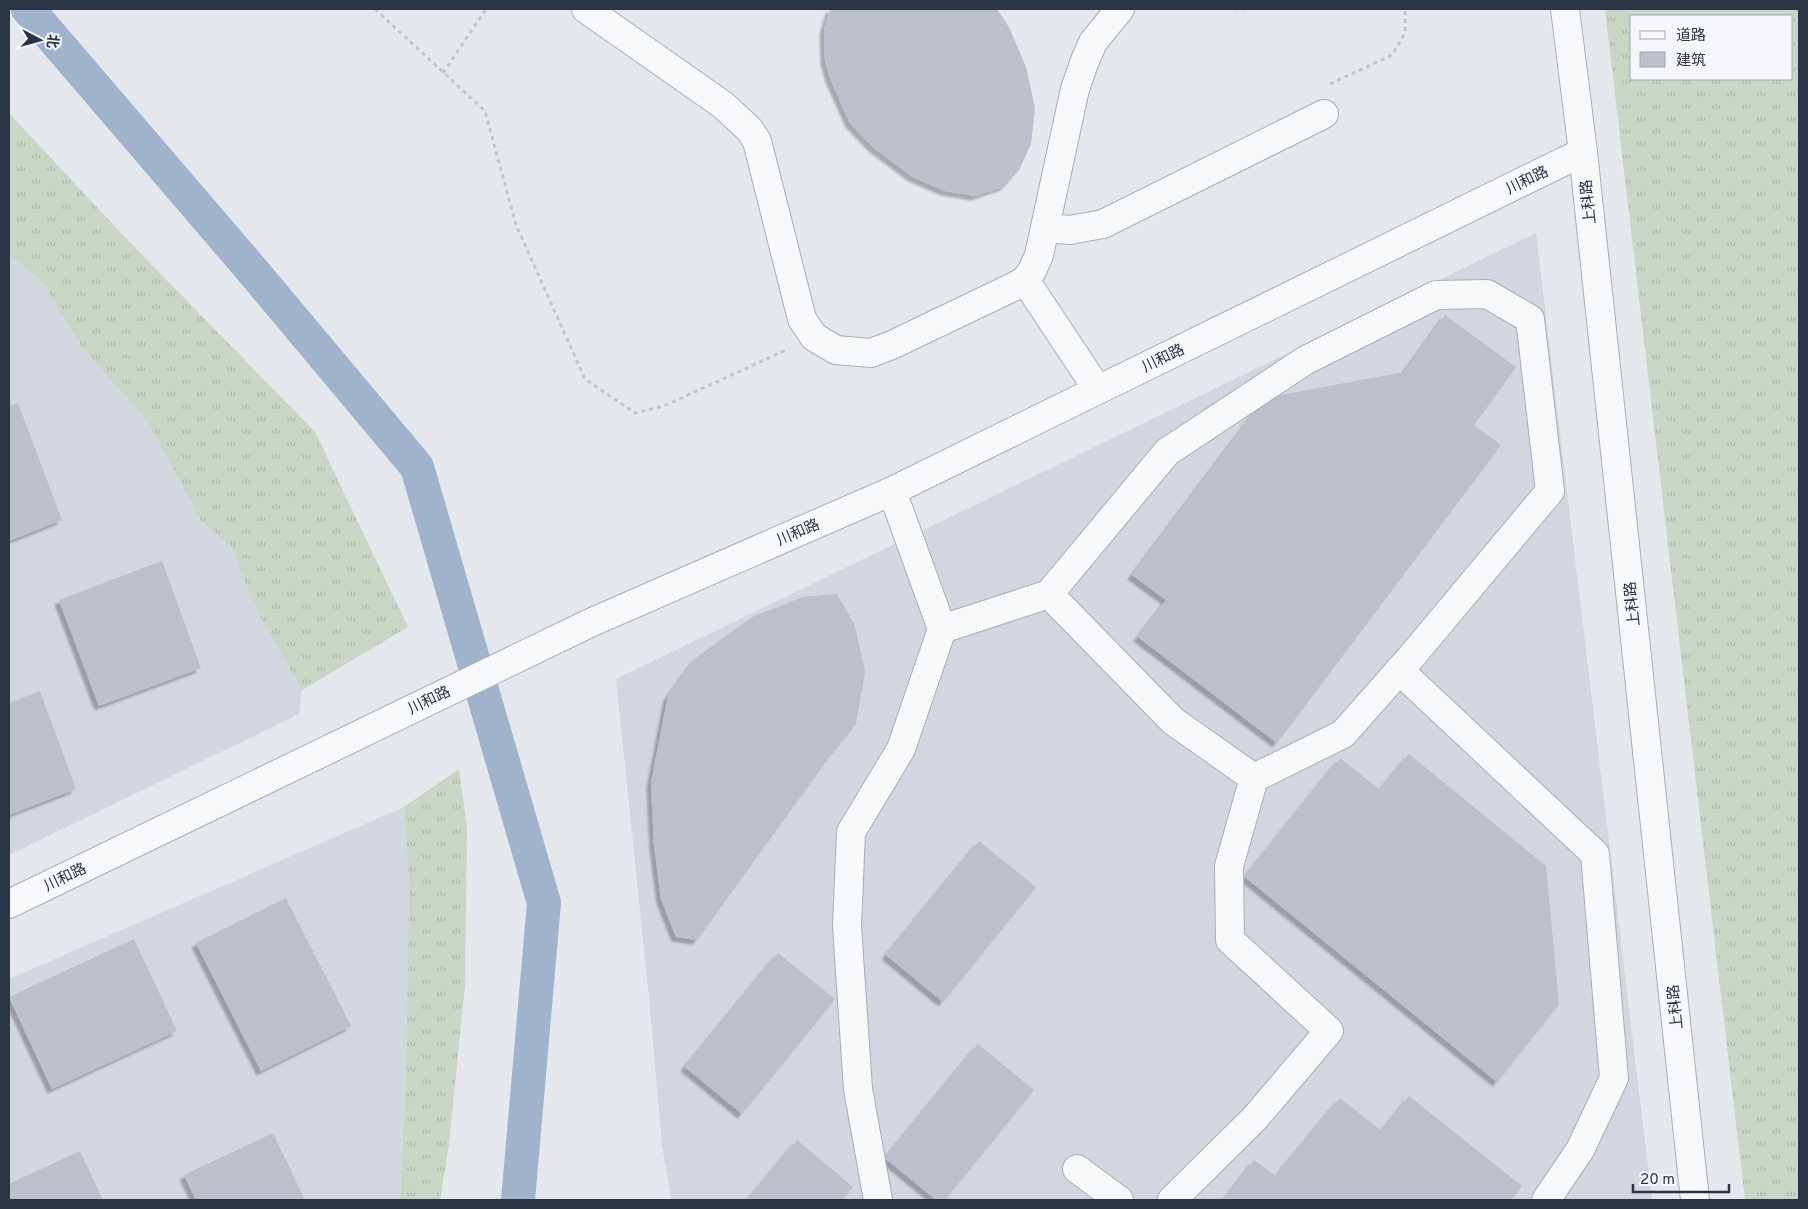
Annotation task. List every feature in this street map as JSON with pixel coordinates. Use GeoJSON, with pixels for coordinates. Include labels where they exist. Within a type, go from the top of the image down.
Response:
{"type":"FeatureCollection","features":[{"type":"Feature","properties":{"kind":"street"},"geometry":{"type":"LineString","coordinates":[[586,9],[723,105],[749,129],[757,141],[802,319],[814,337],[836,350],[871,353],[892,345],[1025,280],[1038,256],[1046,228],[1075,89],[1084,63],[1093,42],[1120,9]]}},
{"type":"Feature","properties":{"kind":"street","name":"上科路"},"geometry":{"type":"LineString","coordinates":[[1565,9],[1583,152],[1695,1200]]}},
{"type":"Feature","properties":{"kind":"street"},"geometry":{"type":"LineString","coordinates":[[1046,228],[1070,230],[1103,224],[1324,114]]}},
{"type":"Feature","properties":{"kind":"street","name":"川和路"},"geometry":{"type":"LineString","coordinates":[[9,904],[590,623],[892,491],[1583,152]]}},
{"type":"Feature","properties":{"kind":"street"},"geometry":{"type":"LineString","coordinates":[[1025,280],[1098,390]]}},
{"type":"Feature","properties":{"kind":"street"},"geometry":{"type":"LineString","coordinates":[[942,630],[1049,594],[1167,452],[1306,360],[1436,295],[1487,294],[1530,319],[1550,491],[1343,734],[1254,778],[1229,866],[1230,940],[1329,1031],[1255,1118],[1172,1200]]}},
{"type":"Feature","properties":{"kind":"street"},"geometry":{"type":"LineString","coordinates":[[878,1200],[858,1089],[847,927],[851,832],[901,749],[942,630],[892,491]]}},
{"type":"Feature","properties":{"kind":"street"},"geometry":{"type":"LineString","coordinates":[[1049,594],[1173,721],[1254,778]]}},
{"type":"Feature","properties":{"kind":"street"},"geometry":{"type":"LineString","coordinates":[[1399,670],[1594,854],[1614,1078],[1580,1150],[1552,1198]]}},
{"type":"Feature","properties":{"kind":"street"},"geometry":{"type":"LineString","coordinates":[[1077,1169],[1119,1200]]}},
{"type":"Feature","properties":{"kind":"path"},"geometry":{"type":"LineString","coordinates":[[375,9],[486,111],[516,225],[585,379],[635,413],[664,406],[814,337]]}},
{"type":"Feature","properties":{"kind":"path"},"geometry":{"type":"LineString","coordinates":[[443,73],[486,9]]}},
{"type":"Feature","properties":{"kind":"path"},"geometry":{"type":"LineString","coordinates":[[1235,9],[1249,9]]}},
{"type":"Feature","properties":{"kind":"path"},"geometry":{"type":"LineString","coordinates":[[1324,114],[1316,90],[1392,55],[1405,33],[1405,9]]}},
{"type":"Feature","properties":{"kind":"shaded area"},"geometry":{"type":"Polygon","coordinates":[[[1536,233],[1652,1200],[671,1200],[662,1145],[649,997],[616,679],[1536,233]]]}},
{"type":"Feature","properties":{"kind":"shaded area"},"geometry":{"type":"Polygon","coordinates":[[[9,255],[42,282],[82,348],[146,419],[201,521],[230,545],[258,613],[302,690],[299,714],[9,855],[9,255]]]}},
{"type":"Feature","properties":{"kind":"shaded area"},"geometry":{"type":"Polygon","coordinates":[[[404,807],[409,882],[406,1069],[400,1200],[9,1200],[9,979],[404,807]]]}},
{"type":"Feature","properties":{"kind":"green space"},"geometry":{"type":"Polygon","coordinates":[[[1605,9],[1799,9],[1799,1200],[1745,1200],[1605,9]]]}},
{"type":"Feature","properties":{"kind":"green space"},"geometry":{"type":"Polygon","coordinates":[[[9,113],[120,232],[315,432],[408,627],[302,690],[258,613],[230,545],[201,521],[146,419],[82,348],[42,282],[9,255],[9,113]]]}},
{"type":"Feature","properties":{"kind":"green space"},"geometry":{"type":"Polygon","coordinates":[[[459,769],[467,828],[465,985],[449,1144],[440,1200],[400,1200],[406,1069],[409,882],[404,807],[459,769]]]}},
{"type":"Feature","properties":{"kind":"building"},"geometry":{"type":"Polygon","coordinates":[[[830,9],[997,9],[1009,27],[1026,67],[1035,108],[1031,144],[1019,170],[1005,186],[976,196],[945,191],[913,177],[874,148],[850,123],[830,78],[825,60],[824,30],[830,9]]]}},
{"type":"Feature","properties":{"kind":"building"},"geometry":{"type":"Polygon","coordinates":[[[1445,315],[1516,367],[1474,425],[1501,445],[1277,743],[1138,637],[1166,600],[1132,575],[1265,398],[1404,372],[1445,315]]]}},
{"type":"Feature","properties":{"kind":"building"},"geometry":{"type":"Polygon","coordinates":[[[18,403],[62,520],[9,541],[9,406],[18,403]]]}},
{"type":"Feature","properties":{"kind":"building"},"geometry":{"type":"Polygon","coordinates":[[[162,561],[201,668],[99,706],[59,600],[162,561]]]}},
{"type":"Feature","properties":{"kind":"building"},"geometry":{"type":"Polygon","coordinates":[[[837,594],[855,626],[865,672],[856,724],[827,760],[697,940],[676,937],[661,899],[654,845],[651,783],[668,696],[696,658],[754,616],[803,597],[837,594]]]}},
{"type":"Feature","properties":{"kind":"building"},"geometry":{"type":"Polygon","coordinates":[[[40,691],[76,789],[9,815],[9,703],[40,691]]]}},
{"type":"Feature","properties":{"kind":"building"},"geometry":{"type":"Polygon","coordinates":[[[1409,754],[1546,866],[1559,1004],[1497,1082],[1245,877],[1340,758],[1380,790],[1409,754]]]}},
{"type":"Feature","properties":{"kind":"building"},"geometry":{"type":"Polygon","coordinates":[[[979,841],[1036,887],[943,1002],[886,955],[979,841]]]}},
{"type":"Feature","properties":{"kind":"building"},"geometry":{"type":"Polygon","coordinates":[[[286,898],[351,1026],[261,1071],[196,943],[286,898]]]}},
{"type":"Feature","properties":{"kind":"building"},"geometry":{"type":"Polygon","coordinates":[[[134,939],[177,1031],[52,1089],[9,997],[134,939]]]}},
{"type":"Feature","properties":{"kind":"building"},"geometry":{"type":"Polygon","coordinates":[[[778,953],[835,999],[742,1114],[685,1067],[778,953]]]}},
{"type":"Feature","properties":{"kind":"building"},"geometry":{"type":"Polygon","coordinates":[[[978,1044],[1034,1090],[945,1200],[936,1200],[885,1158],[978,1044]]]}},
{"type":"Feature","properties":{"kind":"building"},"geometry":{"type":"Polygon","coordinates":[[[1409,1096],[1522,1186],[1511,1200],[1224,1200],[1254,1160],[1276,1176],[1340,1098],[1382,1131],[1409,1096]]]}},
{"type":"Feature","properties":{"kind":"building"},"geometry":{"type":"Polygon","coordinates":[[[273,1133],[305,1200],[196,1200],[184,1175],[273,1133]]]}},
{"type":"Feature","properties":{"kind":"building"},"geometry":{"type":"Polygon","coordinates":[[[797,1140],[853,1187],[842,1200],[748,1200],[797,1140]]]}},
{"type":"Feature","properties":{"kind":"building"},"geometry":{"type":"Polygon","coordinates":[[[80,1151],[103,1200],[9,1200],[9,1184],[80,1151]]]}},
{"type":"Feature","properties":{"kind":"waterway"},"geometry":{"type":"LineString","coordinates":[[28,9],[251,269],[417,467],[544,903],[518,1200]]}}]}
